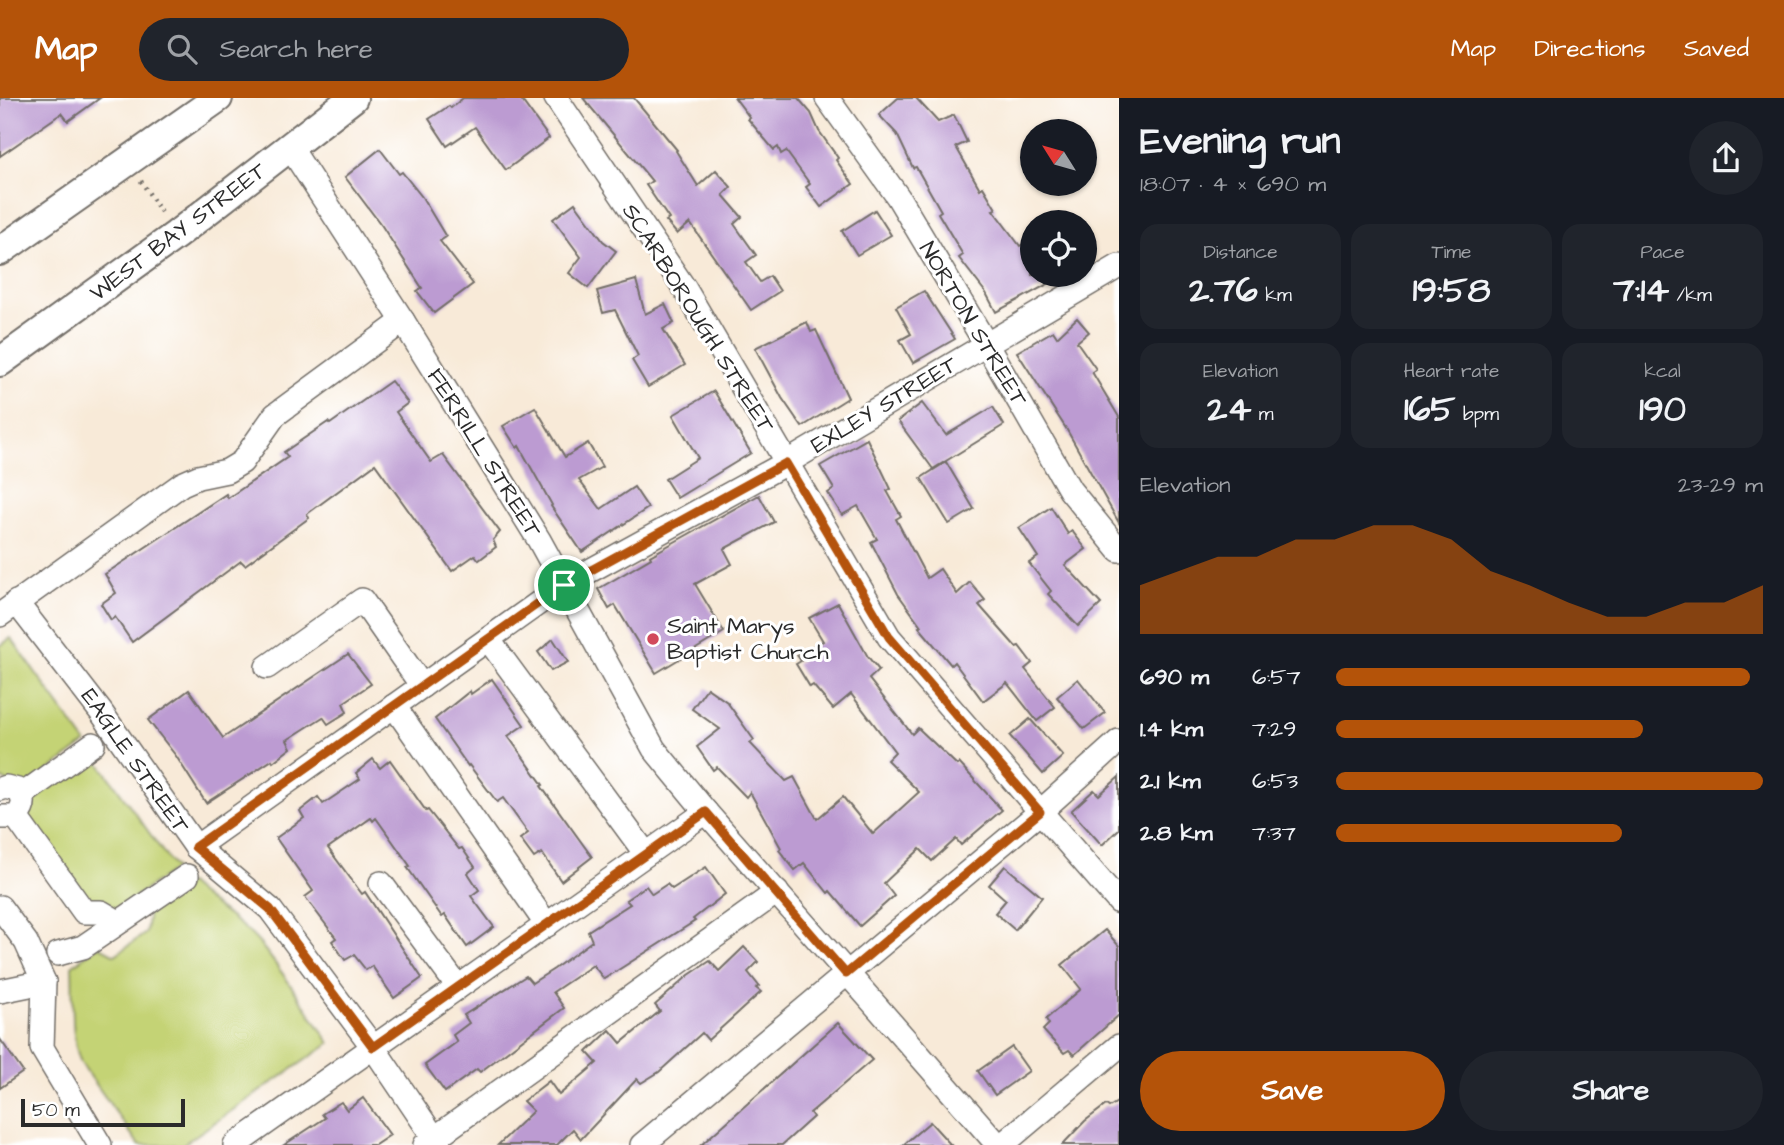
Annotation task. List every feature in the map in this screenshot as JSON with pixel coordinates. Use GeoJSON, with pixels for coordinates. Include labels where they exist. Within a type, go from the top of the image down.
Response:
{"type":"FeatureCollection","features":[{"type":"Feature","properties":{"kind":"main road","name":"WEST BAY STREET"},"geometry":{"type":"LineString","coordinates":[[0,362],[176,235],[352,98]]}},
{"type":"Feature","properties":{"kind":"main road"},"geometry":{"type":"LineString","coordinates":[[0,251],[213,99]]}},
{"type":"Feature","properties":{"kind":"street","name":"SCARBOROUGH STREET"},"geometry":{"type":"LineString","coordinates":[[556,98],[685,289],[889,637],[1119,902]]}},
{"type":"Feature","properties":{"kind":"street","name":"NORTON STREET"},"geometry":{"type":"LineString","coordinates":[[827,98],[898,197],[1070,490],[1119,550]]}},
{"type":"Feature","properties":{"kind":"street","name":"FERRILL STREET"},"geometry":{"type":"LineString","coordinates":[[290,148],[403,321],[539,540],[654,749],[846,974],[1000,1145]]}},
{"type":"Feature","properties":{"kind":"street","name":"EXLEY STREET"},"geometry":{"type":"LineString","coordinates":[[195,847],[564,585],[786,463],[1119,266]]}},
{"type":"Feature","properties":{"kind":"street"},"geometry":{"type":"LineString","coordinates":[[8,608],[182,484],[198,477],[227,471],[242,462],[275,415],[403,321]]}},
{"type":"Feature","properties":{"kind":"street"},"geometry":{"type":"LineString","coordinates":[[267,667],[362,600],[422,686]]}},
{"type":"Feature","properties":{"kind":"street","name":"EAGLE STREET"},"geometry":{"type":"LineString","coordinates":[[8,608],[101,712],[195,847],[270,909],[373,1047],[433,1143]]}},
{"type":"Feature","properties":{"kind":"street"},"geometry":{"type":"LineString","coordinates":[[488,639],[646,854]]}},
{"type":"Feature","properties":{"kind":"street"},"geometry":{"type":"LineString","coordinates":[[394,706],[547,925]]}},
{"type":"Feature","properties":{"kind":"street"},"geometry":{"type":"LineString","coordinates":[[642,1145],[1040,812],[1119,741]]}},
{"type":"Feature","properties":{"kind":"street"},"geometry":{"type":"LineString","coordinates":[[84,912],[8,817],[23,808],[11,792],[93,744]]}},
{"type":"Feature","properties":{"kind":"street"},"geometry":{"type":"LineString","coordinates":[[235,1145],[706,812]]}},
{"type":"Feature","properties":{"kind":"street"},"geometry":{"type":"LineString","coordinates":[[58,954],[83,947],[187,876]]}},
{"type":"Feature","properties":{"kind":"street"},"geometry":{"type":"LineString","coordinates":[[381,883],[457,987]]}},
{"type":"Feature","properties":{"kind":"street"},"geometry":{"type":"LineString","coordinates":[[433,1143],[777,892]]}},
{"type":"Feature","properties":{"kind":"street"},"geometry":{"type":"LineString","coordinates":[[0,907],[26,942],[44,982],[42,1048],[100,1145]]}},
{"type":"Feature","properties":{"kind":"street"},"geometry":{"type":"LineString","coordinates":[[84,912],[101,912],[118,922]]}},
{"type":"Feature","properties":{"kind":"street"},"geometry":{"type":"LineString","coordinates":[[83,947],[78,930],[84,912]]}},
{"type":"Feature","properties":{"kind":"street"},"geometry":{"type":"LineString","coordinates":[[0,991],[44,982]]}},
{"type":"Feature","properties":{"kind":"street"},"geometry":{"type":"LineString","coordinates":[[1000,1145],[1119,1046]]}},
{"type":"Feature","properties":{"kind":"path"},"geometry":{"type":"LineString","coordinates":[[138,175],[166,218]]}},
{"type":"Feature","properties":{"kind":"green space"},"geometry":{"type":"Polygon","coordinates":[[[11,638],[86,743],[22,790],[0,778],[0,646],[11,638]]]}},
{"type":"Feature","properties":{"kind":"green space"},"geometry":{"type":"Polygon","coordinates":[[[91,751],[175,869],[113,912],[91,907],[25,814],[28,805],[91,751]]]}},
{"type":"Feature","properties":{"kind":"green space"},"geometry":{"type":"Polygon","coordinates":[[[188,884],[260,944],[330,1043],[182,1145],[139,1145],[81,1063],[73,1028],[72,966],[98,946],[115,955],[146,933],[149,910],[188,884]]]}},
{"type":"Feature","properties":{"kind":"building"},"geometry":{"type":"Polygon","coordinates":[[[0,98],[100,98],[68,121],[62,113],[0,156],[0,98]]]}},
{"type":"Feature","properties":{"kind":"building"},"geometry":{"type":"Polygon","coordinates":[[[463,98],[520,98],[549,138],[506,170],[475,127],[447,146],[429,119],[449,106],[451,108],[463,98]]]}},
{"type":"Feature","properties":{"kind":"building"},"geometry":{"type":"Polygon","coordinates":[[[583,98],[634,98],[677,150],[698,186],[716,170],[731,187],[723,195],[742,217],[734,224],[756,255],[746,262],[760,282],[770,276],[780,291],[751,310],[690,223],[677,234],[666,221],[669,219],[646,185],[652,181],[583,98]]]}},
{"type":"Feature","properties":{"kind":"building"},"geometry":{"type":"Polygon","coordinates":[[[735,98],[798,98],[811,113],[819,131],[838,158],[836,160],[853,184],[821,207],[806,187],[810,184],[786,151],[781,154],[778,147],[774,150],[748,119],[750,118],[735,98]]]}},
{"type":"Feature","properties":{"kind":"building"},"geometry":{"type":"Polygon","coordinates":[[[898,98],[916,98],[938,122],[954,115],[967,142],[956,147],[980,189],[983,187],[996,209],[993,210],[1020,246],[1020,287],[1042,287],[996,312],[986,293],[959,258],[963,255],[938,213],[941,211],[916,167],[913,168],[897,134],[879,115],[898,98]]]}},
{"type":"Feature","properties":{"kind":"building"},"geometry":{"type":"Polygon","coordinates":[[[380,149],[399,174],[402,172],[422,197],[446,237],[440,241],[473,284],[434,313],[417,291],[422,288],[382,226],[345,177],[380,149]]]}},
{"type":"Feature","properties":{"kind":"building"},"geometry":{"type":"Polygon","coordinates":[[[575,203],[603,241],[616,251],[588,288],[569,273],[581,257],[553,219],[575,203]]]}},
{"type":"Feature","properties":{"kind":"building"},"geometry":{"type":"Polygon","coordinates":[[[875,210],[891,235],[857,255],[842,231],[875,210]]]}},
{"type":"Feature","properties":{"kind":"building"},"geometry":{"type":"Polygon","coordinates":[[[636,280],[645,314],[665,304],[674,323],[663,329],[685,365],[648,387],[632,360],[638,356],[615,310],[603,313],[597,291],[636,280]]]}},
{"type":"Feature","properties":{"kind":"building"},"geometry":{"type":"Polygon","coordinates":[[[924,291],[955,339],[913,363],[900,340],[911,334],[896,307],[924,291]]]}},
{"type":"Feature","properties":{"kind":"building"},"geometry":{"type":"Polygon","coordinates":[[[1077,318],[1089,332],[1077,342],[1096,369],[1092,372],[1119,417],[1119,523],[1067,430],[1017,352],[1053,331],[1057,337],[1077,318]]]}},
{"type":"Feature","properties":{"kind":"building"},"geometry":{"type":"Polygon","coordinates":[[[807,322],[811,332],[816,330],[848,398],[802,427],[782,398],[755,348],[807,322]]]}},
{"type":"Feature","properties":{"kind":"building"},"geometry":{"type":"Polygon","coordinates":[[[391,381],[408,403],[396,412],[431,462],[443,455],[500,532],[493,540],[496,547],[479,560],[475,555],[452,571],[375,464],[307,514],[309,518],[245,565],[241,561],[132,642],[115,617],[111,620],[101,604],[116,593],[105,574],[226,494],[228,498],[288,457],[284,452],[328,422],[330,424],[391,381]]]}},
{"type":"Feature","properties":{"kind":"building"},"geometry":{"type":"Polygon","coordinates":[[[714,391],[751,453],[677,498],[665,479],[698,458],[673,415],[714,391]]]}},
{"type":"Feature","properties":{"kind":"building"},"geometry":{"type":"Polygon","coordinates":[[[922,403],[946,435],[993,407],[1004,425],[933,469],[898,421],[922,403]]]}},
{"type":"Feature","properties":{"kind":"building"},"geometry":{"type":"Polygon","coordinates":[[[535,407],[565,457],[588,443],[602,467],[579,480],[601,509],[634,487],[648,508],[582,552],[551,506],[519,446],[517,448],[503,426],[535,407]]]}},
{"type":"Feature","properties":{"kind":"building"},"geometry":{"type":"Polygon","coordinates":[[[867,439],[891,489],[887,491],[901,516],[896,519],[927,578],[940,569],[957,594],[970,582],[985,600],[979,605],[1032,663],[1025,669],[1055,707],[1037,721],[1007,683],[983,701],[954,662],[951,665],[919,627],[921,626],[898,594],[871,542],[877,539],[858,506],[842,515],[828,493],[834,489],[820,466],[867,439]]]}},
{"type":"Feature","properties":{"kind":"building"},"geometry":{"type":"Polygon","coordinates":[[[946,462],[974,509],[949,524],[921,478],[946,462]]]}},
{"type":"Feature","properties":{"kind":"building"},"geometry":{"type":"Polygon","coordinates":[[[759,495],[774,522],[724,549],[732,564],[695,584],[724,632],[656,673],[615,605],[609,609],[598,589],[651,558],[650,556],[759,495]]]}},
{"type":"Feature","properties":{"kind":"building"},"geometry":{"type":"Polygon","coordinates":[[[1051,507],[1068,534],[1072,531],[1086,549],[1065,565],[1101,604],[1078,626],[1048,594],[1051,591],[1029,563],[1038,557],[1019,528],[1051,507]]]}},
{"type":"Feature","properties":{"kind":"building"},"geometry":{"type":"Polygon","coordinates":[[[838,603],[868,657],[879,670],[869,679],[912,734],[918,728],[957,765],[959,763],[1002,810],[961,845],[956,839],[932,861],[920,849],[884,883],[894,896],[860,926],[804,863],[795,870],[779,850],[781,848],[750,792],[746,797],[717,767],[713,770],[697,747],[720,729],[692,709],[707,688],[727,702],[754,740],[750,743],[786,781],[794,777],[817,819],[843,797],[873,834],[919,792],[887,760],[895,752],[851,694],[833,709],[813,685],[810,687],[796,664],[801,661],[797,655],[823,641],[809,618],[838,603]]]}},
{"type":"Feature","properties":{"kind":"building"},"geometry":{"type":"Polygon","coordinates":[[[553,639],[568,662],[551,671],[538,652],[553,639]]]}},
{"type":"Feature","properties":{"kind":"building"},"geometry":{"type":"Polygon","coordinates":[[[348,654],[371,684],[343,703],[347,712],[328,724],[323,717],[287,740],[291,748],[273,762],[272,760],[206,803],[176,756],[148,720],[189,690],[223,738],[348,654]]]}},
{"type":"Feature","properties":{"kind":"building"},"geometry":{"type":"Polygon","coordinates":[[[492,679],[524,725],[508,736],[592,857],[561,881],[542,853],[534,858],[520,839],[528,833],[503,798],[497,802],[435,719],[470,691],[471,694],[492,679]]]}},
{"type":"Feature","properties":{"kind":"building"},"geometry":{"type":"Polygon","coordinates":[[[1078,679],[1105,713],[1084,729],[1057,697],[1078,679]]]}},
{"type":"Feature","properties":{"kind":"building"},"geometry":{"type":"Polygon","coordinates":[[[1030,719],[1063,756],[1043,774],[1010,736],[1030,719]]]}},
{"type":"Feature","properties":{"kind":"building"},"geometry":{"type":"Polygon","coordinates":[[[373,759],[380,768],[390,760],[426,811],[428,810],[459,849],[462,848],[475,867],[468,873],[479,890],[471,896],[494,927],[467,947],[445,915],[442,917],[376,818],[373,821],[371,818],[328,848],[362,894],[365,892],[422,978],[394,998],[372,966],[366,970],[354,955],[345,960],[332,941],[336,938],[305,897],[313,891],[276,838],[304,818],[300,811],[318,797],[323,804],[360,779],[356,773],[373,759]]]}},
{"type":"Feature","properties":{"kind":"building"},"geometry":{"type":"Polygon","coordinates":[[[1119,777],[1119,829],[1102,845],[1071,811],[1094,790],[1099,795],[1119,777]]]}},
{"type":"Feature","properties":{"kind":"building"},"geometry":{"type":"Polygon","coordinates":[[[1005,866],[1042,897],[1015,930],[995,913],[1006,900],[989,885],[1005,866]]]}},
{"type":"Feature","properties":{"kind":"building"},"geometry":{"type":"Polygon","coordinates":[[[706,867],[725,894],[693,919],[695,921],[604,979],[593,965],[553,992],[564,1008],[480,1072],[477,1069],[445,1092],[425,1065],[457,1042],[453,1035],[469,1023],[464,1015],[526,976],[532,983],[554,969],[592,941],[588,931],[630,904],[626,900],[646,886],[652,894],[667,884],[672,889],[706,867]]]}},
{"type":"Feature","properties":{"kind":"building"},"geometry":{"type":"Polygon","coordinates":[[[1105,930],[1119,946],[1119,1015],[1074,1055],[1069,1050],[1064,1053],[1043,1030],[1049,1024],[1046,1019],[1081,989],[1062,965],[1105,930]]]}},
{"type":"Feature","properties":{"kind":"building"},"geometry":{"type":"Polygon","coordinates":[[[744,947],[758,962],[748,972],[761,992],[708,1040],[702,1033],[659,1072],[641,1083],[637,1079],[581,1139],[573,1129],[557,1145],[498,1145],[533,1111],[523,1101],[549,1081],[559,1095],[597,1063],[587,1052],[610,1030],[621,1043],[660,1011],[655,1005],[689,975],[710,961],[719,971],[744,947]]]}},
{"type":"Feature","properties":{"kind":"building"},"geometry":{"type":"Polygon","coordinates":[[[838,1023],[872,1060],[810,1113],[813,1117],[782,1145],[701,1145],[838,1023]]]}},
{"type":"Feature","properties":{"kind":"building"},"geometry":{"type":"Polygon","coordinates":[[[0,1039],[23,1072],[0,1088],[0,1039]]]}},
{"type":"Feature","properties":{"kind":"building"},"geometry":{"type":"Polygon","coordinates":[[[1012,1047],[1029,1071],[995,1095],[978,1071],[1012,1047]]]}},
{"type":"Feature","properties":{"kind":"building"},"geometry":{"type":"Polygon","coordinates":[[[363,1098],[390,1135],[375,1145],[284,1145],[325,1118],[322,1114],[341,1102],[347,1110],[363,1098]]]}},
{"type":"Feature","properties":{"kind":"building"},"geometry":{"type":"Polygon","coordinates":[[[1119,1101],[1119,1145],[1062,1145],[1085,1121],[1106,1105],[1109,1107],[1119,1101]]]}},
{"type":"Feature","properties":{"kind":"building"},"geometry":{"type":"Polygon","coordinates":[[[930,1122],[951,1145],[903,1145],[930,1122]]]}},
{"type":"Feature","properties":{"kind":"place","name":"Saint Marys Baptist Church"},"geometry":{"type":"Point","coordinates":[653,639]}},
{"type":"Feature","properties":{"kind":"route"},"geometry":{"type":"LineString","coordinates":[[786,463],[889,637],[1040,812],[846,974],[706,812],[373,1047],[270,909],[195,847],[564,585],[786,463]]}}]}
